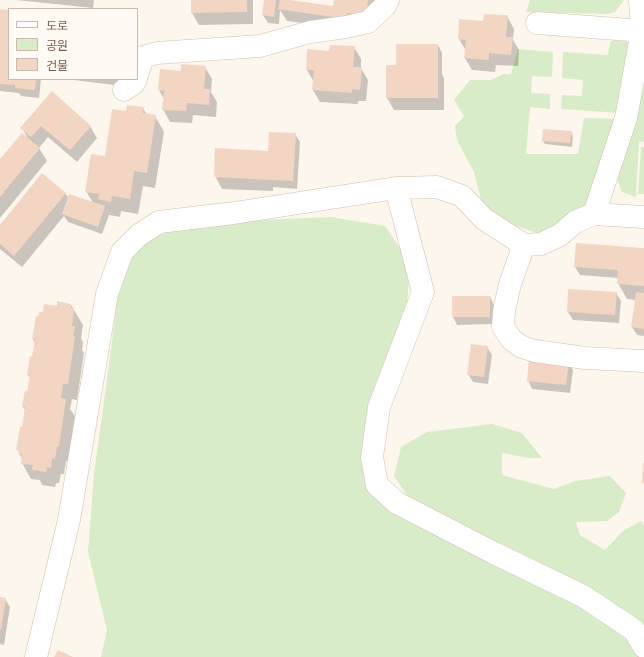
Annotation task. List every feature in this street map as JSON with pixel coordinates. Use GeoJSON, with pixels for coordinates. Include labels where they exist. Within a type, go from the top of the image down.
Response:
{"type":"FeatureCollection","features":[{"type":"Feature","properties":{"kind":"street"},"geometry":{"type":"LineString","coordinates":[[138,68],[143,57],[157,53],[260,46],[310,32],[368,22],[385,6],[388,0]]}},
{"type":"Feature","properties":{"kind":"street"},"geometry":{"type":"LineString","coordinates":[[594,214],[626,118],[643,31],[640,0]]}},
{"type":"Feature","properties":{"kind":"street"},"geometry":{"type":"LineString","coordinates":[[537,23],[643,31]]}},
{"type":"Feature","properties":{"kind":"street"},"geometry":{"type":"LineString","coordinates":[[36,657],[69,520],[107,294],[122,252],[139,235],[159,222],[234,213],[396,188],[437,187],[462,196],[484,219],[524,245],[541,244],[560,235],[575,222],[594,214],[644,217]]}},
{"type":"Feature","properties":{"kind":"street"},"geometry":{"type":"LineString","coordinates":[[396,188],[423,292],[379,407],[372,457],[377,485],[397,503],[582,596],[634,630],[644,647]]}},
{"type":"Feature","properties":{"kind":"street"},"geometry":{"type":"LineString","coordinates":[[524,245],[510,284],[504,311],[503,327],[512,340],[522,347],[535,351],[585,358],[644,361]]}},
{"type":"Feature","properties":{"kind":"green space"},"geometry":{"type":"Polygon","coordinates":[[[530,0],[624,0],[615,12],[609,14],[526,12],[530,0]]]}},
{"type":"Feature","properties":{"kind":"green space"},"geometry":{"type":"Polygon","coordinates":[[[615,40],[634,43],[621,113],[561,109],[562,95],[582,96],[583,80],[562,78],[563,52],[608,55],[610,42],[615,40]]]}},
{"type":"Feature","properties":{"kind":"green space"},"geometry":{"type":"Polygon","coordinates":[[[518,49],[553,52],[552,77],[532,76],[531,93],[550,94],[550,109],[530,107],[526,154],[578,154],[584,118],[620,119],[589,210],[559,228],[537,233],[493,218],[481,199],[474,172],[457,140],[455,126],[464,116],[454,100],[470,80],[490,80],[504,74],[511,74],[518,49]]]}},
{"type":"Feature","properties":{"kind":"green space"},"geometry":{"type":"Polygon","coordinates":[[[644,73],[644,142],[639,141],[636,197],[622,192],[617,179],[644,73]]]}},
{"type":"Feature","properties":{"kind":"green space"},"geometry":{"type":"Polygon","coordinates":[[[641,147],[644,147],[644,194],[638,194],[641,147]]]}},
{"type":"Feature","properties":{"kind":"green space"},"geometry":{"type":"Polygon","coordinates":[[[331,217],[385,226],[410,263],[407,307],[369,466],[442,533],[579,607],[637,646],[641,657],[101,657],[107,630],[88,552],[94,474],[120,271],[149,239],[175,230],[237,221],[331,217]]]}},
{"type":"Feature","properties":{"kind":"green space"},"geometry":{"type":"Polygon","coordinates":[[[492,424],[522,433],[542,458],[529,458],[502,453],[502,475],[554,489],[575,481],[610,476],[626,493],[619,512],[607,521],[576,522],[580,535],[605,550],[623,531],[641,521],[644,526],[644,630],[562,577],[407,495],[394,476],[401,447],[427,432],[492,424]]]}},
{"type":"Feature","properties":{"kind":"building"},"geometry":{"type":"Polygon","coordinates":[[[191,0],[247,0],[247,12],[191,13],[191,0]]]}},
{"type":"Feature","properties":{"kind":"building"},"geometry":{"type":"Polygon","coordinates":[[[264,0],[276,0],[274,17],[262,15],[264,0]]]}},
{"type":"Feature","properties":{"kind":"building"},"geometry":{"type":"Polygon","coordinates":[[[280,0],[333,6],[334,0],[368,0],[366,16],[347,13],[346,19],[278,9],[280,0]]]}},
{"type":"Feature","properties":{"kind":"building"},"geometry":{"type":"Polygon","coordinates":[[[0,9],[8,10],[8,80],[36,80],[35,90],[15,88],[15,85],[0,84],[0,9]]]}},
{"type":"Feature","properties":{"kind":"building"},"geometry":{"type":"Polygon","coordinates":[[[484,14],[508,15],[506,37],[513,37],[511,55],[489,53],[489,60],[464,58],[466,40],[458,39],[459,19],[483,21],[484,14]]]}},
{"type":"Feature","properties":{"kind":"building"},"geometry":{"type":"Polygon","coordinates":[[[396,44],[438,44],[438,98],[386,98],[386,65],[396,65],[396,44]]]}},
{"type":"Feature","properties":{"kind":"building"},"geometry":{"type":"Polygon","coordinates":[[[330,45],[355,46],[353,67],[362,67],[360,90],[352,89],[352,93],[312,90],[314,70],[306,70],[307,49],[329,51],[330,45]]]}},
{"type":"Feature","properties":{"kind":"building"},"geometry":{"type":"Polygon","coordinates":[[[181,64],[206,66],[204,89],[210,89],[209,105],[187,103],[186,111],[162,110],[164,91],[158,90],[160,69],[181,71],[181,64]]]}},
{"type":"Feature","properties":{"kind":"building"},"geometry":{"type":"Polygon","coordinates":[[[52,91],[91,126],[70,150],[41,126],[31,137],[20,128],[52,91]]]}},
{"type":"Feature","properties":{"kind":"building"},"geometry":{"type":"Polygon","coordinates":[[[127,105],[144,107],[143,113],[156,115],[147,173],[134,171],[130,199],[112,196],[111,202],[98,199],[99,194],[85,192],[91,154],[105,156],[112,109],[126,111],[127,105]]]}},
{"type":"Feature","properties":{"kind":"building"},"geometry":{"type":"Polygon","coordinates":[[[543,129],[572,131],[570,143],[542,141],[543,129]]]}},
{"type":"Feature","properties":{"kind":"building"},"geometry":{"type":"Polygon","coordinates":[[[269,132],[296,133],[293,181],[214,177],[215,148],[268,151],[269,132]]]}},
{"type":"Feature","properties":{"kind":"building"},"geometry":{"type":"Polygon","coordinates":[[[22,133],[40,148],[0,197],[0,159],[22,133]]]}},
{"type":"Feature","properties":{"kind":"building"},"geometry":{"type":"Polygon","coordinates":[[[42,173],[66,193],[14,256],[0,244],[0,225],[42,173]]]}},
{"type":"Feature","properties":{"kind":"building"},"geometry":{"type":"Polygon","coordinates":[[[69,194],[105,206],[98,227],[62,214],[69,194]]]}},
{"type":"Feature","properties":{"kind":"building"},"geometry":{"type":"Polygon","coordinates":[[[576,243],[644,248],[644,286],[617,284],[618,270],[574,267],[576,243]]]}},
{"type":"Feature","properties":{"kind":"building"},"geometry":{"type":"Polygon","coordinates":[[[568,289],[617,292],[615,315],[567,312],[568,289]]]}},
{"type":"Feature","properties":{"kind":"building"},"geometry":{"type":"Polygon","coordinates":[[[636,292],[644,293],[644,329],[631,327],[636,292]]]}},
{"type":"Feature","properties":{"kind":"building"},"geometry":{"type":"Polygon","coordinates":[[[452,296],[490,296],[490,317],[452,317],[452,296]]]}},
{"type":"Feature","properties":{"kind":"building"},"geometry":{"type":"Polygon","coordinates":[[[57,301],[71,304],[71,308],[74,308],[72,326],[75,326],[73,336],[75,336],[68,384],[63,384],[61,398],[66,399],[59,446],[57,446],[55,459],[52,458],[51,468],[47,467],[46,472],[32,470],[33,465],[21,464],[22,454],[18,454],[19,450],[16,450],[25,407],[22,407],[25,390],[27,391],[30,375],[27,375],[35,339],[32,339],[36,316],[38,317],[39,312],[43,312],[44,304],[57,306],[57,301]]]}},
{"type":"Feature","properties":{"kind":"building"},"geometry":{"type":"Polygon","coordinates":[[[471,344],[488,346],[484,377],[467,375],[471,344]]]}},
{"type":"Feature","properties":{"kind":"building"},"geometry":{"type":"Polygon","coordinates":[[[529,357],[569,361],[566,385],[527,381],[529,357]]]}},
{"type":"Feature","properties":{"kind":"building"},"geometry":{"type":"Polygon","coordinates":[[[643,463],[644,483],[642,483],[643,463]]]}},
{"type":"Feature","properties":{"kind":"building"},"geometry":{"type":"Polygon","coordinates":[[[0,597],[6,598],[1,630],[0,629],[0,597]]]}},
{"type":"Feature","properties":{"kind":"building"},"geometry":{"type":"Polygon","coordinates":[[[58,650],[73,657],[54,657],[58,650]]]}}]}
